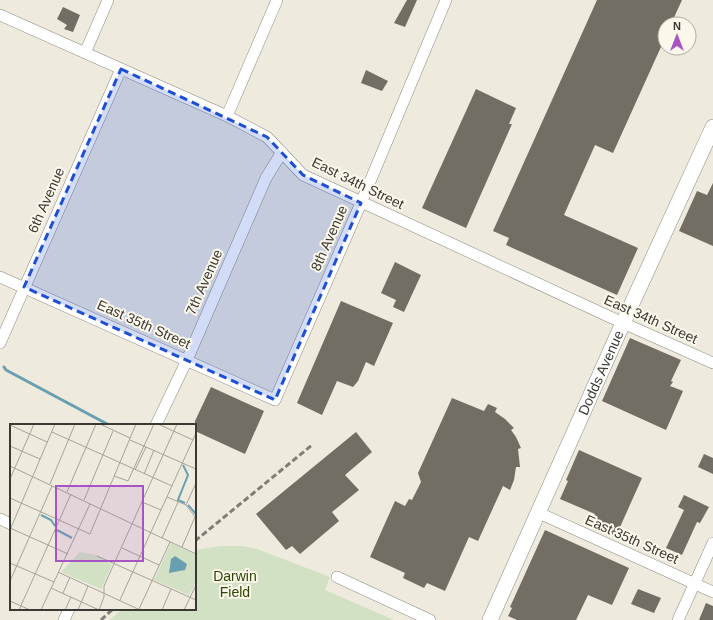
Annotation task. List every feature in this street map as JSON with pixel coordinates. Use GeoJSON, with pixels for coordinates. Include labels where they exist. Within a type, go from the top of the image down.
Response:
{"type":"FeatureCollection","features":[{"type":"Feature","properties":{"kind":"street"},"geometry":{"type":"LineString","coordinates":[[85,53],[108,0]]}},
{"type":"Feature","properties":{"kind":"street"},"geometry":{"type":"LineString","coordinates":[[227,116],[277,0]]}},
{"type":"Feature","properties":{"kind":"street","name":"8th Avenue"},"geometry":{"type":"LineString","coordinates":[[275,400],[361,202],[446,0]]}},
{"type":"Feature","properties":{"kind":"street","name":"East 34th Street"},"geometry":{"type":"LineString","coordinates":[[0,14],[121,70],[227,116],[267,137],[303,175],[713,363]]}},
{"type":"Feature","properties":{"kind":"street","name":"6th Avenue"},"geometry":{"type":"LineString","coordinates":[[0,343],[121,70]]}},
{"type":"Feature","properties":{"kind":"street","name":"Dodds Avenue"},"geometry":{"type":"LineString","coordinates":[[490,620],[623,323],[712,131]]}},
{"type":"Feature","properties":{"kind":"street","name":"7th Avenue"},"geometry":{"type":"LineString","coordinates":[[156,424],[187,360],[266,178],[282,152]]}},
{"type":"Feature","properties":{"kind":"street","name":"East 35th Street"},"geometry":{"type":"LineString","coordinates":[[0,277],[275,400]]}},
{"type":"Feature","properties":{"kind":"street","name":"East 35th Street"},"geometry":{"type":"LineString","coordinates":[[539,513],[713,592]]}},
{"type":"Feature","properties":{"kind":"street"},"geometry":{"type":"LineString","coordinates":[[0,519],[10,524]]}},
{"type":"Feature","properties":{"kind":"street"},"geometry":{"type":"LineString","coordinates":[[678,620],[713,543]]}},
{"type":"Feature","properties":{"kind":"street"},"geometry":{"type":"LineString","coordinates":[[337,577],[430,620]]}},
{"type":"Feature","properties":{"kind":"street"},"geometry":{"type":"LineString","coordinates":[[64,620],[69,610]]}},
{"type":"Feature","properties":{"kind":"highlighted area"},"geometry":{"type":"Polygon","coordinates":[[[121,69],[267,137],[303,175],[361,203],[275,400],[24,287],[121,69]]]}},
{"type":"Feature","properties":{"kind":"green space","name":"Darwin Field"},"geometry":{"type":"Polygon","coordinates":[[[221,546],[242,546],[257,549],[330,577],[325,590],[394,620],[110,620],[121,610],[196,610],[196,550],[221,546]]]}},
{"type":"Feature","properties":{"kind":"building"},"geometry":{"type":"Polygon","coordinates":[[[407,0],[417,0],[405,27],[394,23],[407,0]]]}},
{"type":"Feature","properties":{"kind":"building"},"geometry":{"type":"Polygon","coordinates":[[[597,0],[682,0],[675,16],[657,16],[657,56],[613,153],[595,145],[564,215],[638,248],[617,295],[506,245],[509,238],[493,231],[597,0]]]}},
{"type":"Feature","properties":{"kind":"building"},"geometry":{"type":"Polygon","coordinates":[[[63,7],[80,15],[73,32],[64,29],[67,25],[57,19],[63,7]]]}},
{"type":"Feature","properties":{"kind":"building"},"geometry":{"type":"Polygon","coordinates":[[[366,70],[388,81],[382,91],[361,83],[366,70]]]}},
{"type":"Feature","properties":{"kind":"building"},"geometry":{"type":"Polygon","coordinates":[[[476,89],[516,108],[509,124],[512,124],[466,228],[422,208],[476,89]]]}},
{"type":"Feature","properties":{"kind":"building"},"geometry":{"type":"Polygon","coordinates":[[[713,183],[713,246],[679,231],[697,191],[707,195],[713,183]]]}},
{"type":"Feature","properties":{"kind":"building"},"geometry":{"type":"Polygon","coordinates":[[[395,262],[421,275],[404,312],[393,307],[396,300],[381,293],[395,262]]]}},
{"type":"Feature","properties":{"kind":"building"},"geometry":{"type":"Polygon","coordinates":[[[341,301],[393,323],[374,366],[366,362],[358,381],[353,387],[337,381],[322,415],[297,403],[341,301]]]}},
{"type":"Feature","properties":{"kind":"building"},"geometry":{"type":"Polygon","coordinates":[[[630,338],[681,360],[671,381],[673,382],[670,386],[683,391],[666,430],[602,401],[630,338]]]}},
{"type":"Feature","properties":{"kind":"building"},"geometry":{"type":"Polygon","coordinates":[[[211,387],[264,411],[245,454],[196,431],[195,421],[211,387]]]}},
{"type":"Feature","properties":{"kind":"building"},"geometry":{"type":"Polygon","coordinates":[[[452,398],[484,411],[488,404],[497,408],[495,412],[514,428],[511,430],[521,448],[518,449],[520,467],[516,467],[514,480],[510,490],[503,486],[478,541],[469,537],[445,591],[427,583],[424,588],[403,578],[405,573],[370,557],[395,501],[405,506],[409,499],[412,500],[421,482],[418,473],[452,398]]]}},
{"type":"Feature","properties":{"kind":"building"},"geometry":{"type":"Polygon","coordinates":[[[356,432],[372,452],[345,475],[359,490],[332,512],[339,521],[300,554],[292,546],[286,550],[256,514],[356,432]]]}},
{"type":"Feature","properties":{"kind":"building"},"geometry":{"type":"Polygon","coordinates":[[[579,450],[642,478],[616,536],[589,525],[595,514],[560,499],[568,481],[566,480],[579,450]]]}},
{"type":"Feature","properties":{"kind":"building"},"geometry":{"type":"Polygon","coordinates":[[[704,454],[713,458],[713,474],[698,467],[704,454]]]}},
{"type":"Feature","properties":{"kind":"building"},"geometry":{"type":"Polygon","coordinates":[[[684,495],[709,507],[700,523],[697,522],[682,555],[666,548],[684,510],[678,507],[684,495]]]}},
{"type":"Feature","properties":{"kind":"building"},"geometry":{"type":"Polygon","coordinates":[[[545,530],[629,568],[612,605],[588,595],[576,620],[517,620],[508,616],[512,608],[510,607],[545,530]]]}},
{"type":"Feature","properties":{"kind":"building"},"geometry":{"type":"Polygon","coordinates":[[[638,589],[661,598],[654,613],[631,604],[638,589]]]}},
{"type":"Feature","properties":{"kind":"building"},"geometry":{"type":"Polygon","coordinates":[[[706,603],[713,606],[713,620],[699,620],[706,603]]]}},
{"type":"Feature","properties":{"kind":"waterway"},"geometry":{"type":"LineString","coordinates":[[4,367],[6,370],[107,424]]}},
{"type":"Feature","properties":{"kind":"railway"},"geometry":{"type":"LineString","coordinates":[[196,540],[312,445]]}},
{"type":"Feature","properties":{"kind":"railway"},"geometry":{"type":"LineString","coordinates":[[101,620],[112,610]]}}]}
